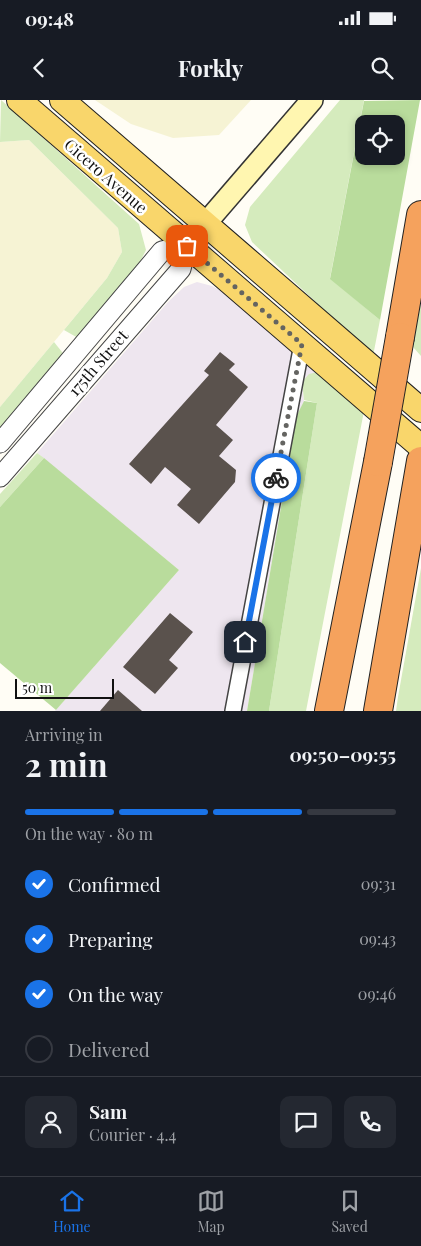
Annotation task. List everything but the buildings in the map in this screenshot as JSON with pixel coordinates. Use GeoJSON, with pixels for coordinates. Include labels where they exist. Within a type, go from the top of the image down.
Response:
{"type":"FeatureCollection","features":[{"type":"Feature","properties":{"kind":"highway"},"geometry":{"type":"LineString","coordinates":[[329,711],[378,462],[421,215]]}},
{"type":"Feature","properties":{"kind":"highway"},"geometry":{"type":"LineString","coordinates":[[378,711],[421,461]]}},
{"type":"Feature","properties":{"kind":"highway"},"geometry":{"type":"LineString","coordinates":[[323,711],[344,634]]}},
{"type":"Feature","properties":{"kind":"main road","name":"Cicero Avenue"},"geometry":{"type":"LineString","coordinates":[[19,100],[421,446]]}},
{"type":"Feature","properties":{"kind":"main road","name":"Cicero Avenue"},"geometry":{"type":"LineString","coordinates":[[62,100],[421,410]]}},
{"type":"Feature","properties":{"kind":"main road","name":"175th Street"},"geometry":{"type":"LineString","coordinates":[[187,246],[312,100]]}},
{"type":"Feature","properties":{"kind":"street","name":"175th Street"},"geometry":{"type":"LineString","coordinates":[[0,443],[162,251],[187,246],[181,269],[0,477]]}},
{"type":"Feature","properties":{"kind":"street"},"geometry":{"type":"LineString","coordinates":[[232,711],[302,344]]}},
{"type":"Feature","properties":{"kind":"shaded area"},"geometry":{"type":"Polygon","coordinates":[[[95,100],[251,100],[219,135],[173,138],[131,124],[95,100]]]}},
{"type":"Feature","properties":{"kind":"shaded area"},"geometry":{"type":"Polygon","coordinates":[[[29,140],[118,228],[122,252],[107,278],[0,407],[0,142],[29,140]]]}},
{"type":"Feature","properties":{"kind":"shaded area"},"geometry":{"type":"Polygon","coordinates":[[[197,282],[212,286],[238,300],[318,372],[302,382],[304,401],[296,418],[247,711],[55,711],[179,570],[37,453],[168,302],[184,287],[197,282]]]}},
{"type":"Feature","properties":{"kind":"green space"},"geometry":{"type":"Polygon","coordinates":[[[1,100],[139,224],[146,250],[131,280],[78,338],[64,330],[107,278],[122,252],[118,228],[29,140],[0,142],[1,100]]]}},
{"type":"Feature","properties":{"kind":"green space"},"geometry":{"type":"Polygon","coordinates":[[[340,100],[364,100],[361,115],[355,115],[355,147],[330,278],[380,320],[373,356],[252,242],[245,225],[250,207],[340,100]]]}},
{"type":"Feature","properties":{"kind":"green space"},"geometry":{"type":"Polygon","coordinates":[[[420,100],[380,320],[330,279],[355,148],[355,165],[405,165],[405,115],[361,115],[364,101],[420,100]]]}},
{"type":"Feature","properties":{"kind":"green space"},"geometry":{"type":"Polygon","coordinates":[[[421,301],[421,356],[413,347],[421,301]]]}},
{"type":"Feature","properties":{"kind":"green space"},"geometry":{"type":"Polygon","coordinates":[[[54,342],[66,357],[0,436],[0,407],[54,342]]]}},
{"type":"Feature","properties":{"kind":"green space"},"geometry":{"type":"Polygon","coordinates":[[[318,372],[364,411],[306,711],[269,711],[317,403],[304,400],[302,382],[309,374],[318,372]]]}},
{"type":"Feature","properties":{"kind":"green space"},"geometry":{"type":"Polygon","coordinates":[[[304,401],[317,403],[269,711],[247,711],[296,417],[304,401]]]}},
{"type":"Feature","properties":{"kind":"green space"},"geometry":{"type":"Polygon","coordinates":[[[37,453],[44,458],[0,507],[0,494],[37,453]]]}},
{"type":"Feature","properties":{"kind":"green space"},"geometry":{"type":"Polygon","coordinates":[[[44,458],[179,570],[56,710],[0,663],[0,507],[44,458]]]}},
{"type":"Feature","properties":{"kind":"green space"},"geometry":{"type":"Polygon","coordinates":[[[421,568],[421,711],[396,711],[398,697],[421,568]]]}},
{"type":"Feature","properties":{"kind":"way so far"},"geometry":{"type":"LineString","coordinates":[[187,246],[302,344],[276,478]]}},
{"type":"Feature","properties":{"kind":"route"},"geometry":{"type":"LineString","coordinates":[[245,642],[276,478]]}}]}
